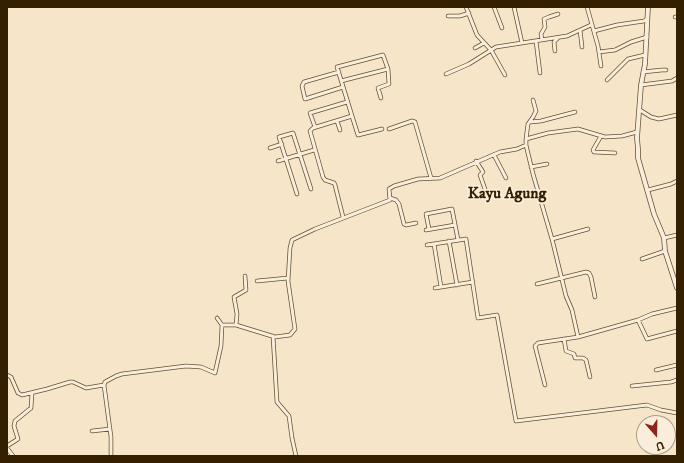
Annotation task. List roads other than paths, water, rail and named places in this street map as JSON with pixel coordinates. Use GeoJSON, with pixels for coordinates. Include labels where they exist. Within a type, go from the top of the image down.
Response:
{"type":"FeatureCollection","features":[{"type":"Feature","properties":{"kind":"street"},"geometry":{"type":"LineString","coordinates":[[466,7],[478,35],[491,50],[505,75]]}},
{"type":"Feature","properties":{"kind":"street"},"geometry":{"type":"LineString","coordinates":[[494,7],[502,28]]}},
{"type":"Feature","properties":{"kind":"street"},"geometry":{"type":"LineString","coordinates":[[514,7],[522,43]]}},
{"type":"Feature","properties":{"kind":"street"},"geometry":{"type":"LineString","coordinates":[[587,7],[599,52],[601,66]]}},
{"type":"Feature","properties":{"kind":"street"},"geometry":{"type":"LineString","coordinates":[[648,7],[647,37],[637,132],[638,158],[654,214],[664,238],[665,251],[675,273],[677,288]]}},
{"type":"Feature","properties":{"kind":"street"},"geometry":{"type":"LineString","coordinates":[[448,16],[460,16],[469,13]]}},
{"type":"Feature","properties":{"kind":"street"},"geometry":{"type":"LineString","coordinates":[[542,40],[541,34],[545,27],[544,20],[558,14]]}},
{"type":"Feature","properties":{"kind":"street"},"geometry":{"type":"LineString","coordinates":[[594,31],[617,25],[644,21],[647,19]]}},
{"type":"Feature","properties":{"kind":"street"},"geometry":{"type":"LineString","coordinates":[[446,74],[469,64],[491,50],[499,47],[567,36],[591,25]]}},
{"type":"Feature","properties":{"kind":"street"},"geometry":{"type":"LineString","coordinates":[[580,30],[582,47]]}},
{"type":"Feature","properties":{"kind":"street"},"geometry":{"type":"LineString","coordinates":[[599,52],[615,50],[631,42],[647,37]]}},
{"type":"Feature","properties":{"kind":"street"},"geometry":{"type":"LineString","coordinates":[[555,51],[554,42],[558,38]]}},
{"type":"Feature","properties":{"kind":"street"},"geometry":{"type":"LineString","coordinates":[[536,41],[540,73]]}},
{"type":"Feature","properties":{"kind":"street"},"geometry":{"type":"LineString","coordinates":[[475,48],[484,43]]}},
{"type":"Feature","properties":{"kind":"street"},"geometry":{"type":"LineString","coordinates":[[381,98],[378,88],[389,84],[388,69],[383,55],[337,67],[358,135],[382,129]]}},
{"type":"Feature","properties":{"kind":"street"},"geometry":{"type":"LineString","coordinates":[[607,80],[628,59],[645,55]]}},
{"type":"Feature","properties":{"kind":"street"},"geometry":{"type":"LineString","coordinates":[[341,81],[388,69]]}},
{"type":"Feature","properties":{"kind":"street"},"geometry":{"type":"LineString","coordinates":[[643,72],[666,70]]}},
{"type":"Feature","properties":{"kind":"street"},"geometry":{"type":"LineString","coordinates":[[339,72],[304,82],[302,86],[305,99],[343,87]]}},
{"type":"Feature","properties":{"kind":"street"},"geometry":{"type":"LineString","coordinates":[[641,85],[672,81],[677,78]]}},
{"type":"Feature","properties":{"kind":"street"},"geometry":{"type":"LineString","coordinates":[[533,100],[536,110],[526,128],[526,145],[566,296],[572,310],[578,337]]}},
{"type":"Feature","properties":{"kind":"street"},"geometry":{"type":"LineString","coordinates":[[314,127],[310,113],[347,102]]}},
{"type":"Feature","properties":{"kind":"street"},"geometry":{"type":"LineString","coordinates":[[640,110],[651,117],[658,119],[677,115]]}},
{"type":"Feature","properties":{"kind":"street"},"geometry":{"type":"LineString","coordinates":[[530,122],[536,122],[575,112]]}},
{"type":"Feature","properties":{"kind":"street"},"geometry":{"type":"LineString","coordinates":[[343,217],[335,185],[332,182],[325,180],[323,177],[309,134],[311,129],[314,127],[352,116]]}},
{"type":"Feature","properties":{"kind":"street"},"geometry":{"type":"LineString","coordinates":[[337,121],[340,130]]}},
{"type":"Feature","properties":{"kind":"street"},"geometry":{"type":"LineString","coordinates":[[389,129],[412,121],[415,122],[430,178]]}},
{"type":"Feature","properties":{"kind":"street"},"geometry":{"type":"LineString","coordinates":[[526,139],[548,133],[578,129],[601,136],[622,136],[637,132]]}},
{"type":"Feature","properties":{"kind":"street"},"geometry":{"type":"LineString","coordinates":[[298,194],[280,137],[293,133],[310,189]]}},
{"type":"Feature","properties":{"kind":"street"},"geometry":{"type":"LineString","coordinates":[[601,136],[593,150],[594,152],[614,154]]}},
{"type":"Feature","properties":{"kind":"street"},"geometry":{"type":"LineString","coordinates":[[270,148],[282,144]]}},
{"type":"Feature","properties":{"kind":"street"},"geometry":{"type":"LineString","coordinates":[[222,325],[236,325],[273,336],[288,336],[294,332],[295,329],[288,278],[291,241],[343,217],[390,200],[390,188],[418,179],[440,178],[476,161],[500,152],[517,149],[526,145]]}},
{"type":"Feature","properties":{"kind":"street"},"geometry":{"type":"LineString","coordinates":[[278,161],[314,150]]}},
{"type":"Feature","properties":{"kind":"street"},"geometry":{"type":"LineString","coordinates":[[494,155],[506,178]]}},
{"type":"Feature","properties":{"kind":"street"},"geometry":{"type":"LineString","coordinates":[[476,161],[483,172],[480,175],[486,192]]}},
{"type":"Feature","properties":{"kind":"street"},"geometry":{"type":"LineString","coordinates":[[531,167],[547,164]]}},
{"type":"Feature","properties":{"kind":"street"},"geometry":{"type":"LineString","coordinates":[[648,190],[677,181]]}},
{"type":"Feature","properties":{"kind":"street"},"geometry":{"type":"LineString","coordinates":[[390,198],[396,200],[399,204],[404,224],[416,223]]}},
{"type":"Feature","properties":{"kind":"street"},"geometry":{"type":"LineString","coordinates":[[455,225],[427,230],[426,214],[452,209],[458,240]]}},
{"type":"Feature","properties":{"kind":"street"},"geometry":{"type":"LineString","coordinates":[[552,239],[588,229]]}},
{"type":"Feature","properties":{"kind":"street"},"geometry":{"type":"LineString","coordinates":[[664,238],[677,235]]}},
{"type":"Feature","properties":{"kind":"street"},"geometry":{"type":"LineString","coordinates":[[427,245],[466,239],[478,318],[497,314],[516,421],[648,405],[661,410],[677,412]]}},
{"type":"Feature","properties":{"kind":"street"},"geometry":{"type":"LineString","coordinates":[[449,242],[457,284]]}},
{"type":"Feature","properties":{"kind":"street"},"geometry":{"type":"LineString","coordinates":[[434,244],[442,287]]}},
{"type":"Feature","properties":{"kind":"street"},"geometry":{"type":"LineString","coordinates":[[642,258],[665,251]]}},
{"type":"Feature","properties":{"kind":"street"},"geometry":{"type":"LineString","coordinates":[[537,284],[584,272],[589,273],[595,297]]}},
{"type":"Feature","properties":{"kind":"street"},"geometry":{"type":"LineString","coordinates":[[236,325],[237,314],[234,297],[246,290],[245,276]]}},
{"type":"Feature","properties":{"kind":"street"},"geometry":{"type":"LineString","coordinates":[[257,281],[288,278]]}},
{"type":"Feature","properties":{"kind":"street"},"geometry":{"type":"LineString","coordinates":[[435,288],[473,282]]}},
{"type":"Feature","properties":{"kind":"street"},"geometry":{"type":"LineString","coordinates":[[545,385],[536,345],[539,343],[578,337],[638,320],[652,314],[677,308]]}},
{"type":"Feature","properties":{"kind":"street"},"geometry":{"type":"LineString","coordinates":[[111,456],[110,429],[104,385],[107,380],[116,376],[186,366],[201,367],[215,372],[221,346],[222,325],[217,318]]}},
{"type":"Feature","properties":{"kind":"street"},"geometry":{"type":"LineString","coordinates":[[638,320],[647,339],[677,331]]}},
{"type":"Feature","properties":{"kind":"street"},"geometry":{"type":"LineString","coordinates":[[273,336],[277,402],[290,416],[292,438],[296,456]]}},
{"type":"Feature","properties":{"kind":"street"},"geometry":{"type":"LineString","coordinates":[[564,339],[566,351],[574,354],[575,358],[585,359],[590,377]]}},
{"type":"Feature","properties":{"kind":"street"},"geometry":{"type":"LineString","coordinates":[[656,370],[677,365]]}},
{"type":"Feature","properties":{"kind":"street"},"geometry":{"type":"LineString","coordinates":[[7,375],[11,377],[18,393],[22,395],[70,382],[86,388],[104,385]]}},
{"type":"Feature","properties":{"kind":"street"},"geometry":{"type":"LineString","coordinates":[[632,386],[677,380]]}},
{"type":"Feature","properties":{"kind":"street"},"geometry":{"type":"LineString","coordinates":[[13,456],[7,447],[18,439],[14,426],[15,421],[31,408],[32,393]]}},
{"type":"Feature","properties":{"kind":"street"},"geometry":{"type":"LineString","coordinates":[[92,431],[110,429]]}},
{"type":"Feature","properties":{"kind":"district","name":"Kayu Agung"},"geometry":{"type":"Point","coordinates":[507,195]}}]}
